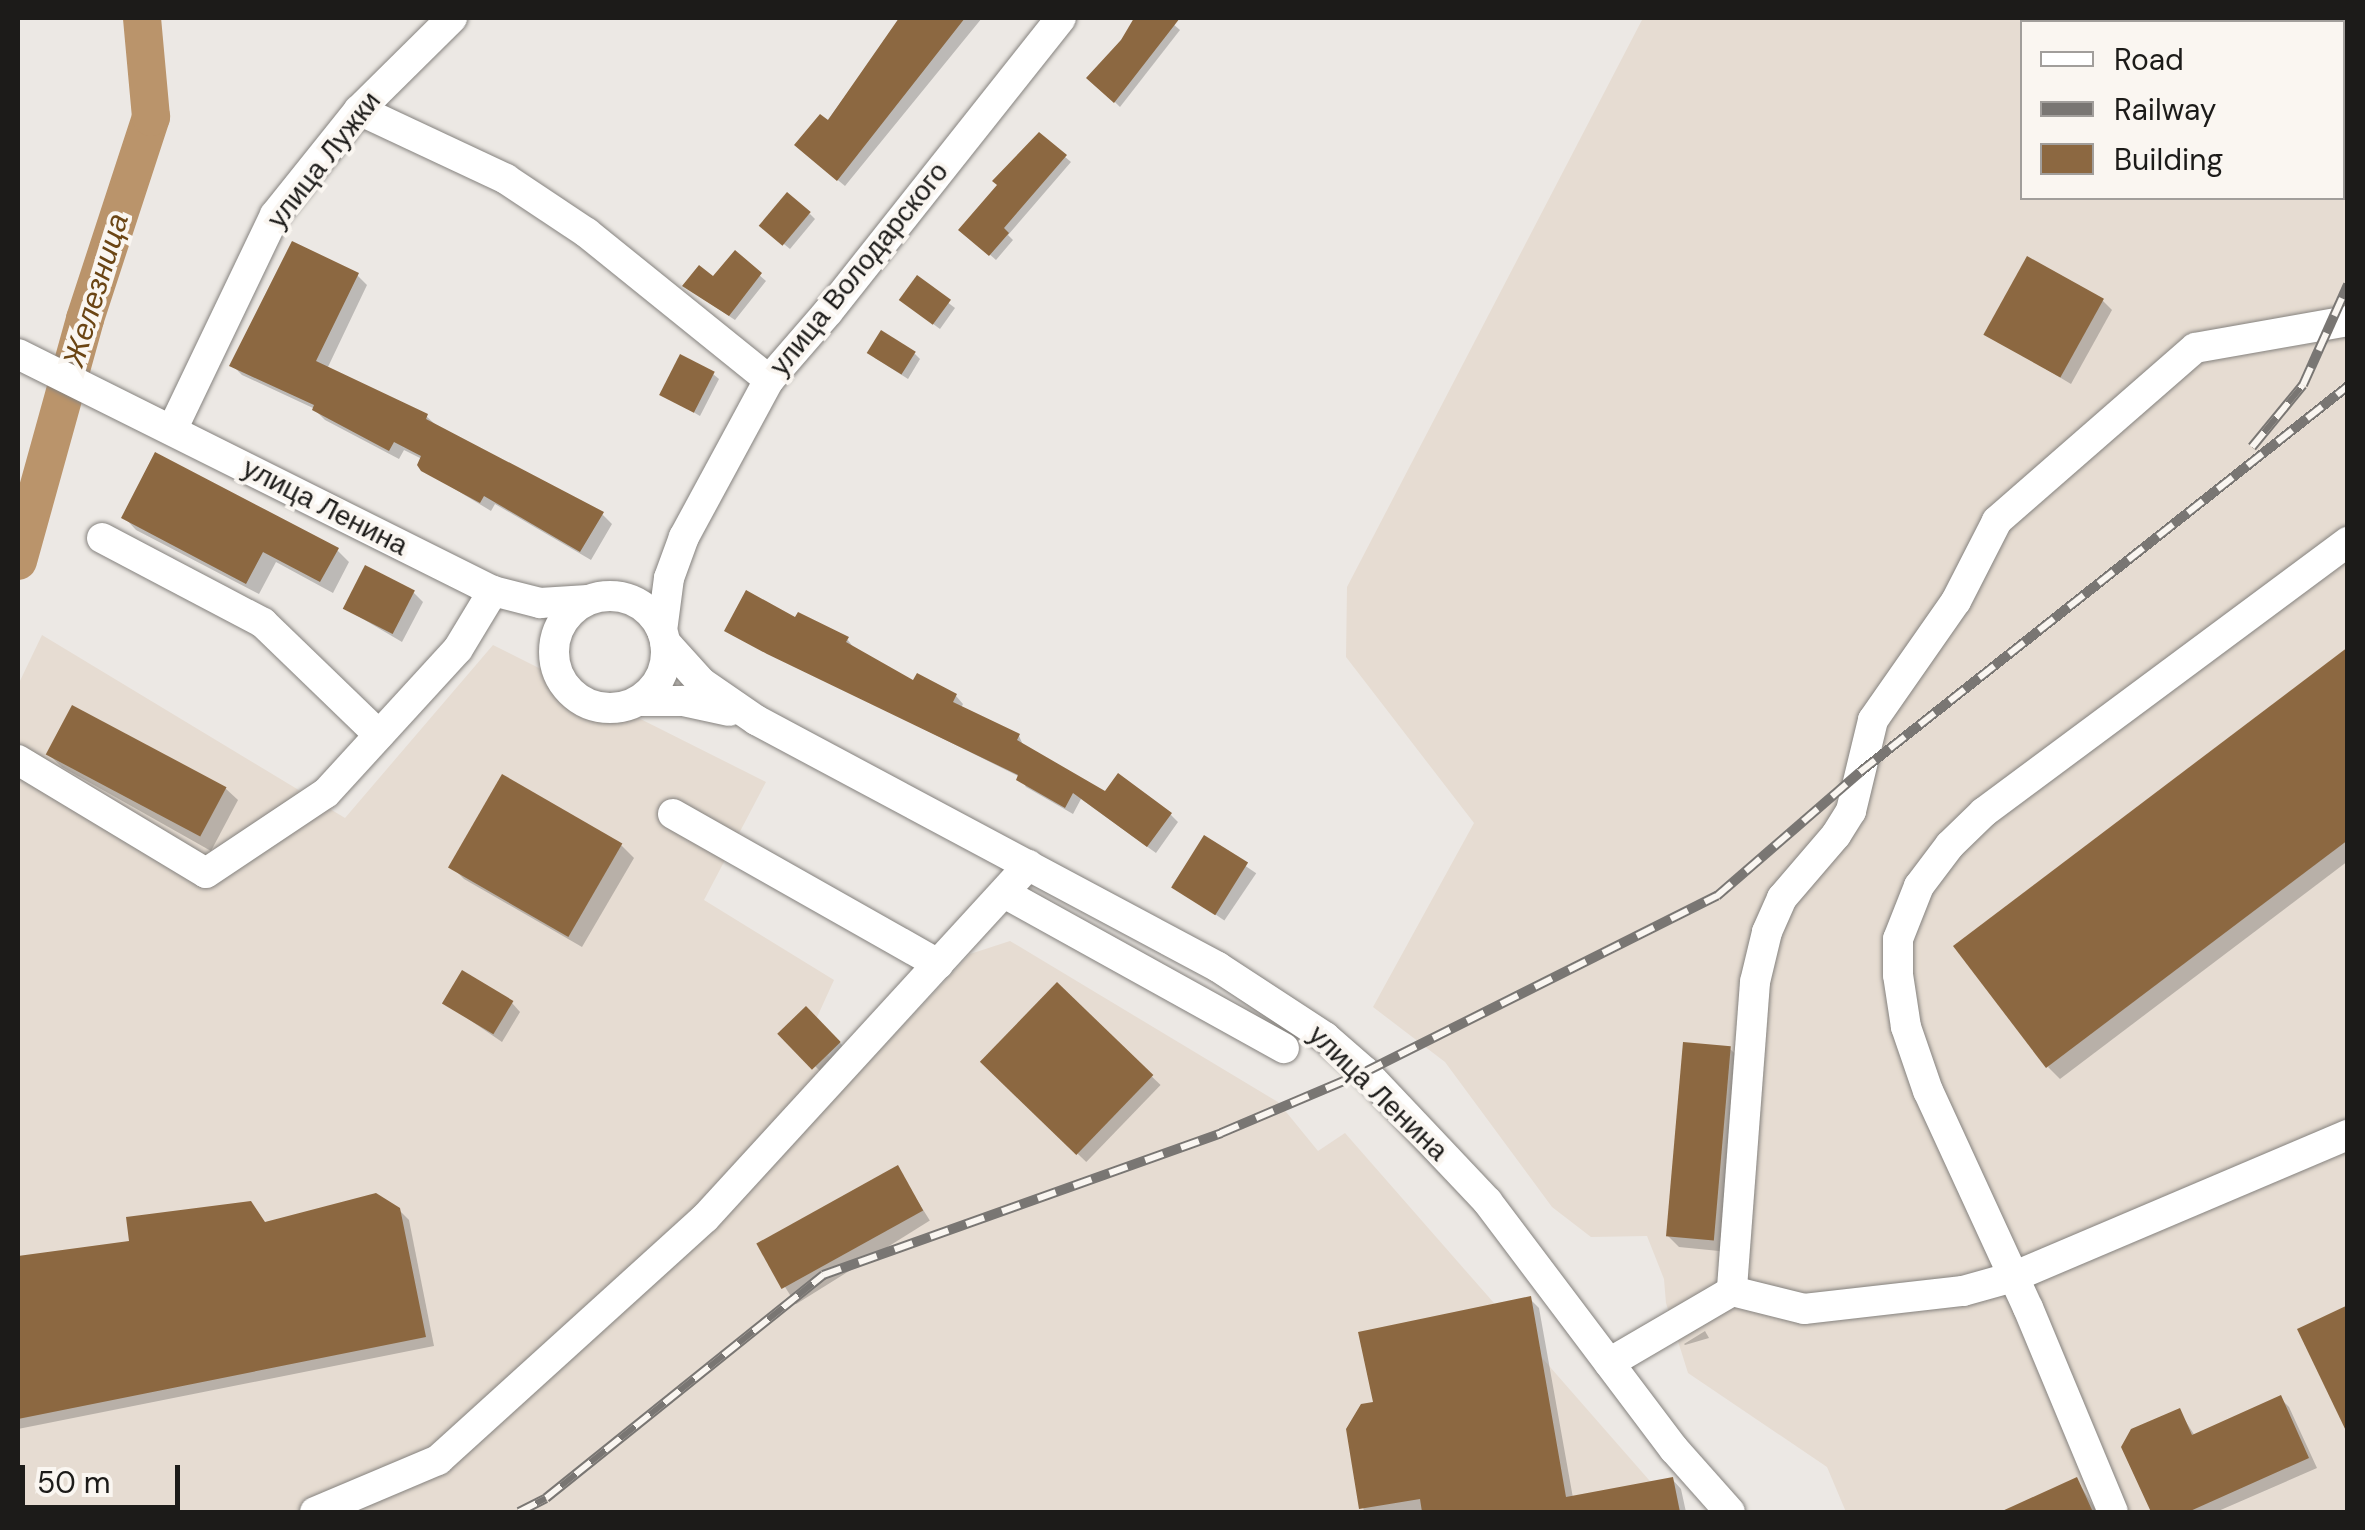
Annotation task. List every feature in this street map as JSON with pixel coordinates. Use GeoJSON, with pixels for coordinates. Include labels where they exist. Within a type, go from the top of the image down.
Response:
{"type":"FeatureCollection","features":[{"type":"Feature","properties":{"kind":"street","name":"улица Лужки"},"geometry":{"type":"LineString","coordinates":[[172,430],[275,215],[358,110],[452,18]]}},
{"type":"Feature","properties":{"kind":"street","name":"улица Володарского"},"geometry":{"type":"LineString","coordinates":[[684,537],[769,380],[828,312],[1060,18]]}},
{"type":"Feature","properties":{"kind":"street"},"geometry":{"type":"LineString","coordinates":[[358,110],[506,179],[586,232],[769,380]]}},
{"type":"Feature","properties":{"kind":"street"},"geometry":{"type":"LineString","coordinates":[[1732,1292],[1755,982],[1767,932],[1782,898],[1836,835],[1850,811],[1873,720],[1956,601],[1997,522],[2195,348],[2348,322]]}},
{"type":"Feature","properties":{"kind":"street","name":"улица Ленина"},"geometry":{"type":"LineString","coordinates":[[18,354],[500,594]]}},
{"type":"Feature","properties":{"kind":"street"},"geometry":{"type":"LineString","coordinates":[[553,660],[560,624],[660,566],[684,537]]}},
{"type":"Feature","properties":{"kind":"street"},"geometry":{"type":"LineString","coordinates":[[639,701],[662,676],[669,578],[684,537]]}},
{"type":"Feature","properties":{"kind":"street"},"geometry":{"type":"LineString","coordinates":[[102,538],[264,623],[379,735]]}},
{"type":"Feature","properties":{"kind":"street"},"geometry":{"type":"LineString","coordinates":[[2114,1512],[1928,1091],[1906,1027],[1898,975],[1898,938],[1919,886],[1950,846],[1984,812],[2348,542]]}},
{"type":"Feature","properties":{"kind":"street"},"geometry":{"type":"LineString","coordinates":[[500,594],[563,604],[600,598],[642,606],[701,682],[756,720]]}},
{"type":"Feature","properties":{"kind":"street"},"geometry":{"type":"LineString","coordinates":[[500,594],[542,633],[570,693],[585,704],[622,708],[639,701],[696,703],[756,720]]}},
{"type":"Feature","properties":{"kind":"street"},"geometry":{"type":"LineString","coordinates":[[18,760],[206,873],[326,793],[458,649],[500,594]]}},
{"type":"Feature","properties":{"kind":"street","name":"улица Ленина"},"geometry":{"type":"LineString","coordinates":[[756,720],[1251,986],[1338,1049],[1487,1202],[1674,1448],[1730,1512]]}},
{"type":"Feature","properties":{"kind":"street"},"geometry":{"type":"LineString","coordinates":[[673,814],[938,964]]}},
{"type":"Feature","properties":{"kind":"street"},"geometry":{"type":"LineString","coordinates":[[315,1512],[438,1460],[705,1218],[1029,866]]}},
{"type":"Feature","properties":{"kind":"street"},"geometry":{"type":"LineString","coordinates":[[1004,893],[1284,1048]]}},
{"type":"Feature","properties":{"kind":"street"},"geometry":{"type":"LineString","coordinates":[[1608,1363],[1732,1292],[1804,1309],[1963,1291],[2013,1277],[2348,1135]]}},
{"type":"Feature","properties":{"kind":"shaded area"},"geometry":{"type":"Polygon","coordinates":[[[1643,18],[2347,18],[2347,1512],[1846,1512],[1827,1467],[1688,1373],[1666,1303],[1664,1279],[1647,1236],[1591,1237],[1552,1207],[1445,1062],[1373,1007],[1474,823],[1346,657],[1347,587],[1643,18]]]}},
{"type":"Feature","properties":{"kind":"shaded area"},"geometry":{"type":"Polygon","coordinates":[[[42,635],[345,818],[493,645],[766,782],[704,900],[834,980],[808,1037],[853,1079],[970,954],[1010,941],[1278,1102],[1318,1151],[1345,1133],[1677,1512],[18,1512],[18,685],[42,635]]]}},
{"type":"Feature","properties":{"kind":"building"},"geometry":{"type":"Polygon","coordinates":[[[899,18],[965,18],[837,181],[794,145],[820,114],[828,120],[899,18]]]}},
{"type":"Feature","properties":{"kind":"building"},"geometry":{"type":"Polygon","coordinates":[[[1134,18],[1180,18],[1114,103],[1086,78],[1121,40],[1134,18]]]}},
{"type":"Feature","properties":{"kind":"building"},"geometry":{"type":"Polygon","coordinates":[[[1039,132],[1067,155],[1004,228],[1009,233],[989,256],[958,230],[997,185],[992,181],[1039,132]]]}},
{"type":"Feature","properties":{"kind":"building"},"geometry":{"type":"Polygon","coordinates":[[[787,192],[811,212],[782,246],[759,226],[787,192]]]}},
{"type":"Feature","properties":{"kind":"building"},"geometry":{"type":"Polygon","coordinates":[[[292,241],[359,273],[316,361],[428,414],[426,419],[604,512],[580,552],[484,496],[480,503],[421,471],[417,465],[421,456],[394,442],[389,451],[312,410],[314,405],[229,366],[292,241]]]}},
{"type":"Feature","properties":{"kind":"building"},"geometry":{"type":"Polygon","coordinates":[[[735,250],[762,273],[729,316],[682,286],[699,265],[713,276],[735,250]]]}},
{"type":"Feature","properties":{"kind":"building"},"geometry":{"type":"Polygon","coordinates":[[[2027,256],[2104,299],[2060,377],[1983,335],[2027,256]]]}},
{"type":"Feature","properties":{"kind":"building"},"geometry":{"type":"Polygon","coordinates":[[[917,275],[951,300],[933,325],[899,300],[917,275]]]}},
{"type":"Feature","properties":{"kind":"building"},"geometry":{"type":"Polygon","coordinates":[[[881,330],[916,352],[901,375],[867,353],[881,330]]]}},
{"type":"Feature","properties":{"kind":"building"},"geometry":{"type":"Polygon","coordinates":[[[680,354],[715,372],[694,413],[659,395],[680,354]]]}},
{"type":"Feature","properties":{"kind":"building"},"geometry":{"type":"Polygon","coordinates":[[[155,452],[339,548],[320,582],[263,552],[246,584],[121,518],[155,452]]]}},
{"type":"Feature","properties":{"kind":"building"},"geometry":{"type":"Polygon","coordinates":[[[365,565],[415,590],[393,634],[343,609],[365,565]]]}},
{"type":"Feature","properties":{"kind":"building"},"geometry":{"type":"Polygon","coordinates":[[[746,590],[795,617],[798,612],[849,637],[846,642],[913,680],[917,673],[957,694],[953,702],[1020,734],[1017,740],[1105,791],[1118,773],[1172,813],[1147,847],[1073,793],[1065,808],[1016,780],[1018,775],[767,654],[724,631],[746,590]]]}},
{"type":"Feature","properties":{"kind":"building"},"geometry":{"type":"Polygon","coordinates":[[[2348,647],[2348,840],[2046,1068],[1953,946],[2348,647]]]}},
{"type":"Feature","properties":{"kind":"building"},"geometry":{"type":"Polygon","coordinates":[[[72,705],[227,787],[200,837],[46,754],[72,705]]]}},
{"type":"Feature","properties":{"kind":"building"},"geometry":{"type":"Polygon","coordinates":[[[502,774],[622,843],[568,937],[448,868],[502,774]]]}},
{"type":"Feature","properties":{"kind":"building"},"geometry":{"type":"Polygon","coordinates":[[[1204,835],[1248,863],[1215,915],[1171,888],[1204,835]]]}},
{"type":"Feature","properties":{"kind":"building"},"geometry":{"type":"Polygon","coordinates":[[[462,970],[513,1001],[493,1034],[442,1003],[462,970]]]}},
{"type":"Feature","properties":{"kind":"building"},"geometry":{"type":"Polygon","coordinates":[[[1057,982],[1153,1075],[1076,1155],[980,1062],[1057,982]]]}},
{"type":"Feature","properties":{"kind":"building"},"geometry":{"type":"Polygon","coordinates":[[[806,1006],[841,1042],[812,1070],[777,1034],[806,1006]]]}},
{"type":"Feature","properties":{"kind":"building"},"geometry":{"type":"Polygon","coordinates":[[[1683,1042],[1731,1046],[1714,1240],[1666,1236],[1683,1042]]]}},
{"type":"Feature","properties":{"kind":"building"},"geometry":{"type":"Polygon","coordinates":[[[898,1165],[923,1210],[782,1289],[756,1244],[898,1165]]]}},
{"type":"Feature","properties":{"kind":"building"},"geometry":{"type":"Polygon","coordinates":[[[376,1193],[400,1208],[426,1337],[18,1419],[18,1256],[129,1241],[126,1217],[251,1201],[265,1222],[376,1193]]]}},
{"type":"Feature","properties":{"kind":"building"},"geometry":{"type":"Polygon","coordinates":[[[1531,1296],[1566,1497],[1673,1477],[1680,1512],[1422,1512],[1420,1499],[1359,1509],[1346,1429],[1361,1404],[1373,1402],[1358,1332],[1531,1296]]]}},
{"type":"Feature","properties":{"kind":"building"},"geometry":{"type":"Polygon","coordinates":[[[2348,1305],[2348,1435],[2297,1329],[2348,1305]]]}},
{"type":"Feature","properties":{"kind":"building"},"geometry":{"type":"Polygon","coordinates":[[[2281,1395],[2309,1458],[2188,1512],[2151,1512],[2121,1447],[2131,1429],[2180,1408],[2192,1435],[2281,1395]]]}},
{"type":"Feature","properties":{"kind":"building"},"geometry":{"type":"Polygon","coordinates":[[[2077,1477],[2093,1512],[2000,1512],[2077,1477]]]}},
{"type":"Feature","properties":{"kind":"waterway","name":"Железница"},"geometry":{"type":"LineString","coordinates":[[18,561],[85,319],[151,117],[142,18]]}},
{"type":"Feature","properties":{"kind":"railway"},"geometry":{"type":"LineString","coordinates":[[2345,66],[2348,73]]}},
{"type":"Feature","properties":{"kind":"railway"},"geometry":{"type":"LineString","coordinates":[[2252,447],[2303,385],[2348,285]]}},
{"type":"Feature","properties":{"kind":"railway"},"geometry":{"type":"LineString","coordinates":[[519,1512],[546,1498],[823,1275],[1221,1133],[1365,1072],[1717,896],[1860,772],[2348,386]]}}]}
